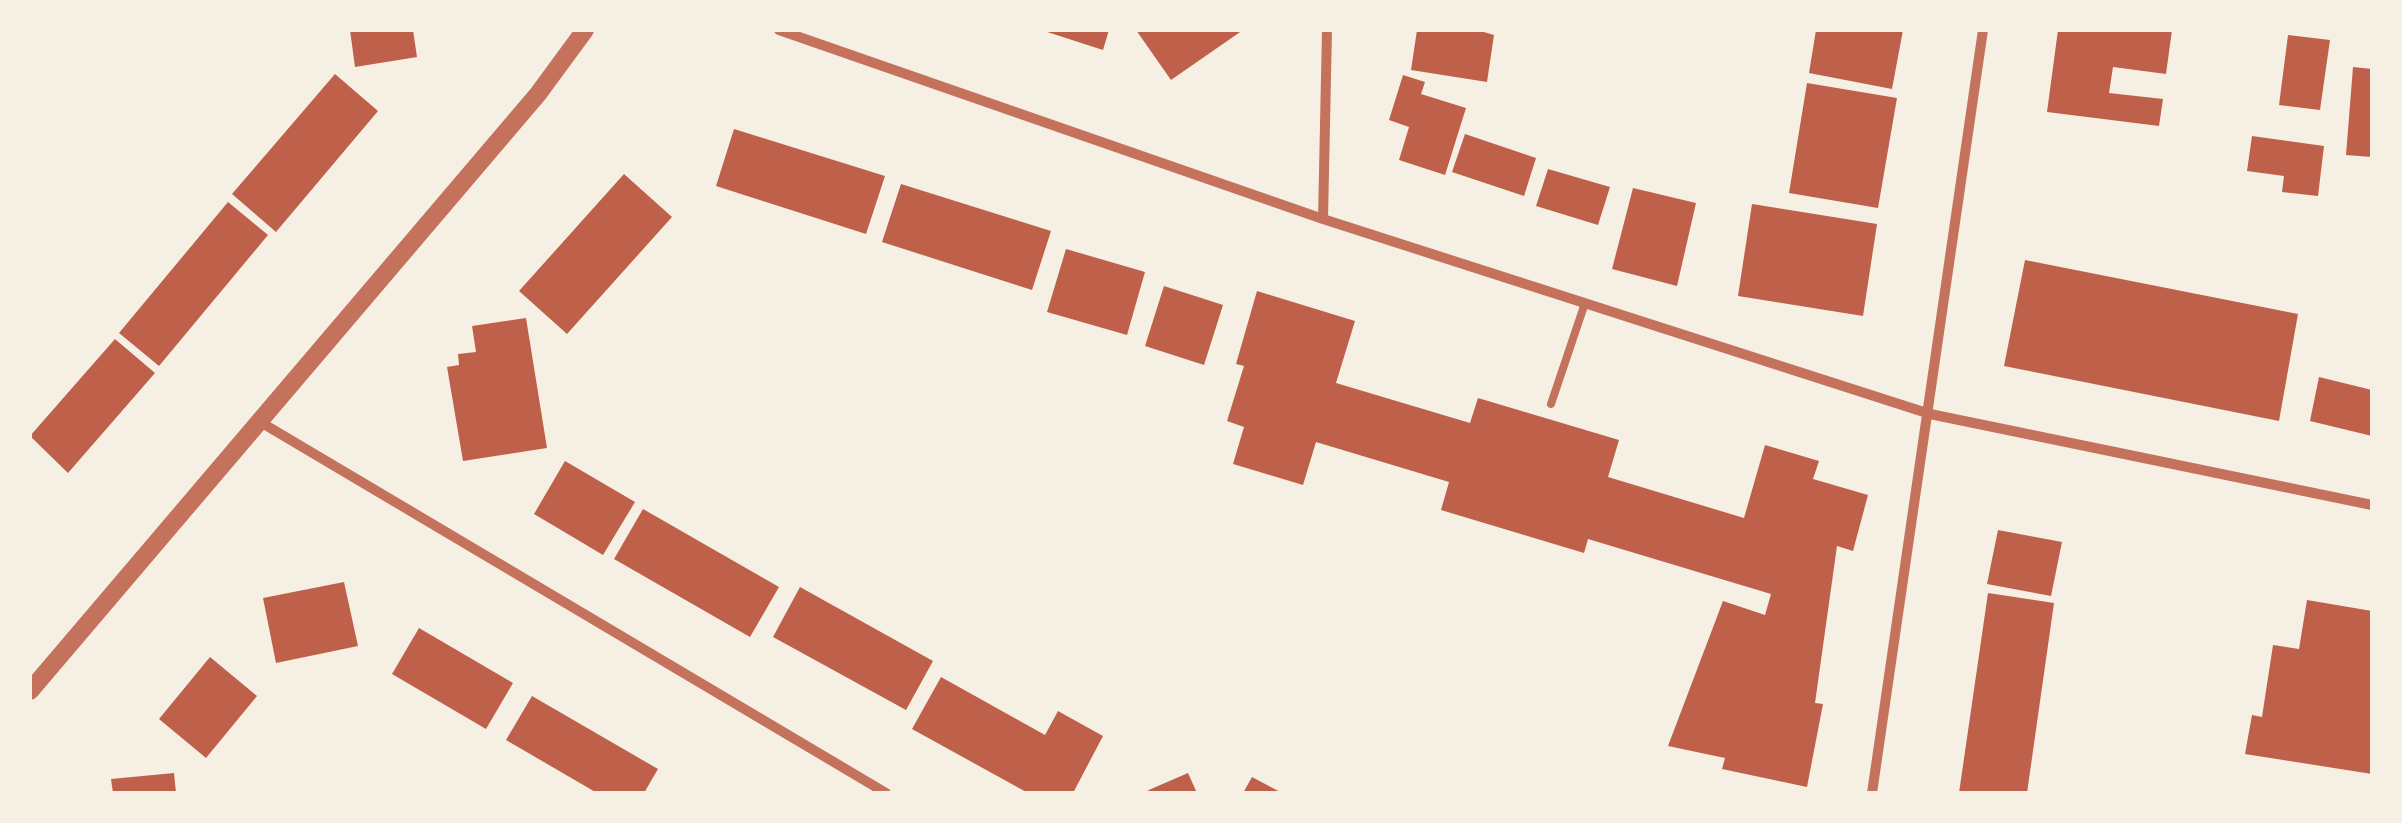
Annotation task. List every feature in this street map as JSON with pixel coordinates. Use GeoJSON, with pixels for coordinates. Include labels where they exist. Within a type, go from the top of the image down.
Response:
{"type":"FeatureCollection","features":[{"type":"Feature","properties":{"kind":"street"},"geometry":{"type":"LineString","coordinates":[[30,692],[538,94],[584,30]]}},
{"type":"Feature","properties":{"kind":"street"},"geometry":{"type":"LineString","coordinates":[[779,30],[1323,219],[1584,306],[1930,414],[2372,506]]}},
{"type":"Feature","properties":{"kind":"street"},"geometry":{"type":"LineString","coordinates":[[1323,219],[1327,30]]}},
{"type":"Feature","properties":{"kind":"street"},"geometry":{"type":"LineString","coordinates":[[1872,793],[1983,30]]}},
{"type":"Feature","properties":{"kind":"street"},"geometry":{"type":"LineString","coordinates":[[262,423],[886,793]]}},
{"type":"Feature","properties":{"kind":"lane"},"geometry":{"type":"LineString","coordinates":[[1551,404],[1584,306]]}},
{"type":"Feature","properties":{"kind":"building"},"geometry":{"type":"Polygon","coordinates":[[[350,30],[413,30],[417,57],[355,67],[350,30]]]}},
{"type":"Feature","properties":{"kind":"building"},"geometry":{"type":"Polygon","coordinates":[[[1041,30],[1109,30],[1103,50],[1041,30]]]}},
{"type":"Feature","properties":{"kind":"building"},"geometry":{"type":"Polygon","coordinates":[[[1136,30],[1243,30],[1171,80],[1136,30]]]}},
{"type":"Feature","properties":{"kind":"building"},"geometry":{"type":"Polygon","coordinates":[[[1417,30],[1477,30],[1494,35],[1487,82],[1411,70],[1417,30]]]}},
{"type":"Feature","properties":{"kind":"building"},"geometry":{"type":"Polygon","coordinates":[[[1816,30],[1903,30],[1892,89],[1809,73],[1816,30]]]}},
{"type":"Feature","properties":{"kind":"building"},"geometry":{"type":"Polygon","coordinates":[[[2058,30],[2172,30],[2166,74],[2113,67],[2109,93],[2163,99],[2159,126],[2047,112],[2058,30]]]}},
{"type":"Feature","properties":{"kind":"building"},"geometry":{"type":"Polygon","coordinates":[[[2288,35],[2330,40],[2320,110],[2279,105],[2288,35]]]}},
{"type":"Feature","properties":{"kind":"building"},"geometry":{"type":"Polygon","coordinates":[[[2353,67],[2372,69],[2372,157],[2346,155],[2353,67]]]}},
{"type":"Feature","properties":{"kind":"building"},"geometry":{"type":"Polygon","coordinates":[[[335,74],[378,111],[276,232],[232,194],[335,74]]]}},
{"type":"Feature","properties":{"kind":"building"},"geometry":{"type":"Polygon","coordinates":[[[1403,75],[1425,82],[1421,94],[1466,108],[1445,175],[1399,160],[1409,127],[1389,120],[1403,75]]]}},
{"type":"Feature","properties":{"kind":"building"},"geometry":{"type":"Polygon","coordinates":[[[1807,83],[1897,98],[1878,208],[1789,193],[1807,83]]]}},
{"type":"Feature","properties":{"kind":"building"},"geometry":{"type":"Polygon","coordinates":[[[734,129],[885,176],[866,234],[716,186],[734,129]]]}},
{"type":"Feature","properties":{"kind":"building"},"geometry":{"type":"Polygon","coordinates":[[[1465,134],[1536,158],[1524,196],[1452,172],[1465,134]]]}},
{"type":"Feature","properties":{"kind":"building"},"geometry":{"type":"Polygon","coordinates":[[[2252,136],[2324,146],[2318,196],[2282,192],[2284,176],[2247,171],[2252,136]]]}},
{"type":"Feature","properties":{"kind":"building"},"geometry":{"type":"Polygon","coordinates":[[[1548,169],[1610,187],[1598,225],[1536,206],[1548,169]]]}},
{"type":"Feature","properties":{"kind":"building"},"geometry":{"type":"Polygon","coordinates":[[[624,174],[672,217],[567,334],[519,291],[624,174]]]}},
{"type":"Feature","properties":{"kind":"building"},"geometry":{"type":"Polygon","coordinates":[[[901,184],[1051,231],[1032,290],[882,242],[901,184]]]}},
{"type":"Feature","properties":{"kind":"building"},"geometry":{"type":"Polygon","coordinates":[[[1633,188],[1696,203],[1677,286],[1612,269],[1633,188]]]}},
{"type":"Feature","properties":{"kind":"building"},"geometry":{"type":"Polygon","coordinates":[[[228,202],[268,235],[159,366],[119,333],[228,202]]]}},
{"type":"Feature","properties":{"kind":"building"},"geometry":{"type":"Polygon","coordinates":[[[1752,204],[1877,224],[1863,316],[1738,296],[1752,204]]]}},
{"type":"Feature","properties":{"kind":"building"},"geometry":{"type":"Polygon","coordinates":[[[1066,249],[1145,272],[1127,335],[1047,312],[1066,249]]]}},
{"type":"Feature","properties":{"kind":"building"},"geometry":{"type":"Polygon","coordinates":[[[2025,260],[2298,314],[2279,421],[2004,366],[2025,260]]]}},
{"type":"Feature","properties":{"kind":"building"},"geometry":{"type":"Polygon","coordinates":[[[1164,286],[1223,305],[1204,365],[1145,346],[1164,286]]]}},
{"type":"Feature","properties":{"kind":"building"},"geometry":{"type":"Polygon","coordinates":[[[1257,291],[1355,321],[1336,383],[1470,423],[1478,398],[1619,440],[1608,477],[1744,518],[1765,445],[1819,461],[1813,479],[1868,495],[1853,551],[1837,546],[1815,703],[1823,704],[1807,787],[1722,769],[1725,758],[1668,746],[1723,601],[1765,615],[1771,594],[1588,539],[1584,553],[1441,510],[1449,482],[1316,442],[1303,485],[1233,464],[1244,427],[1227,421],[1244,366],[1236,364],[1257,291]]]}},
{"type":"Feature","properties":{"kind":"building"},"geometry":{"type":"Polygon","coordinates":[[[526,318],[547,448],[463,461],[447,367],[459,365],[458,354],[476,352],[472,326],[526,318]]]}},
{"type":"Feature","properties":{"kind":"building"},"geometry":{"type":"Polygon","coordinates":[[[115,339],[155,373],[68,473],[30,436],[115,339]]]}},
{"type":"Feature","properties":{"kind":"building"},"geometry":{"type":"Polygon","coordinates":[[[2319,377],[2372,390],[2372,436],[2310,421],[2319,377]]]}},
{"type":"Feature","properties":{"kind":"building"},"geometry":{"type":"Polygon","coordinates":[[[565,461],[635,502],[603,555],[534,514],[565,461]]]}},
{"type":"Feature","properties":{"kind":"building"},"geometry":{"type":"Polygon","coordinates":[[[643,509],[779,587],[750,637],[614,559],[643,509]]]}},
{"type":"Feature","properties":{"kind":"building"},"geometry":{"type":"Polygon","coordinates":[[[1998,530],[2062,542],[2051,596],[1987,584],[1998,530]]]}},
{"type":"Feature","properties":{"kind":"building"},"geometry":{"type":"Polygon","coordinates":[[[344,582],[358,646],[276,663],[263,598],[344,582]]]}},
{"type":"Feature","properties":{"kind":"building"},"geometry":{"type":"Polygon","coordinates":[[[800,587],[933,661],[906,710],[773,637],[800,587]]]}},
{"type":"Feature","properties":{"kind":"building"},"geometry":{"type":"Polygon","coordinates":[[[1988,593],[2054,603],[2027,793],[1959,793],[1988,593]]]}},
{"type":"Feature","properties":{"kind":"building"},"geometry":{"type":"Polygon","coordinates":[[[2307,600],[2372,611],[2372,774],[2245,754],[2252,715],[2262,717],[2273,645],[2299,649],[2307,600]]]}},
{"type":"Feature","properties":{"kind":"building"},"geometry":{"type":"Polygon","coordinates":[[[419,628],[513,683],[486,729],[392,674],[419,628]]]}},
{"type":"Feature","properties":{"kind":"building"},"geometry":{"type":"Polygon","coordinates":[[[210,657],[257,696],[206,758],[159,719],[210,657]]]}},
{"type":"Feature","properties":{"kind":"building"},"geometry":{"type":"Polygon","coordinates":[[[941,677],[1045,735],[1058,711],[1103,736],[1073,793],[1028,793],[912,729],[941,677]]]}},
{"type":"Feature","properties":{"kind":"building"},"geometry":{"type":"Polygon","coordinates":[[[532,696],[658,769],[644,793],[597,793],[506,740],[532,696]]]}},
{"type":"Feature","properties":{"kind":"building"},"geometry":{"type":"Polygon","coordinates":[[[174,773],[176,793],[113,793],[111,779],[174,773]]]}},
{"type":"Feature","properties":{"kind":"building"},"geometry":{"type":"Polygon","coordinates":[[[1188,773],[1197,793],[1143,793],[1151,789],[1188,773]]]}},
{"type":"Feature","properties":{"kind":"building"},"geometry":{"type":"Polygon","coordinates":[[[1252,777],[1282,793],[1243,793],[1252,777]]]}}]}
